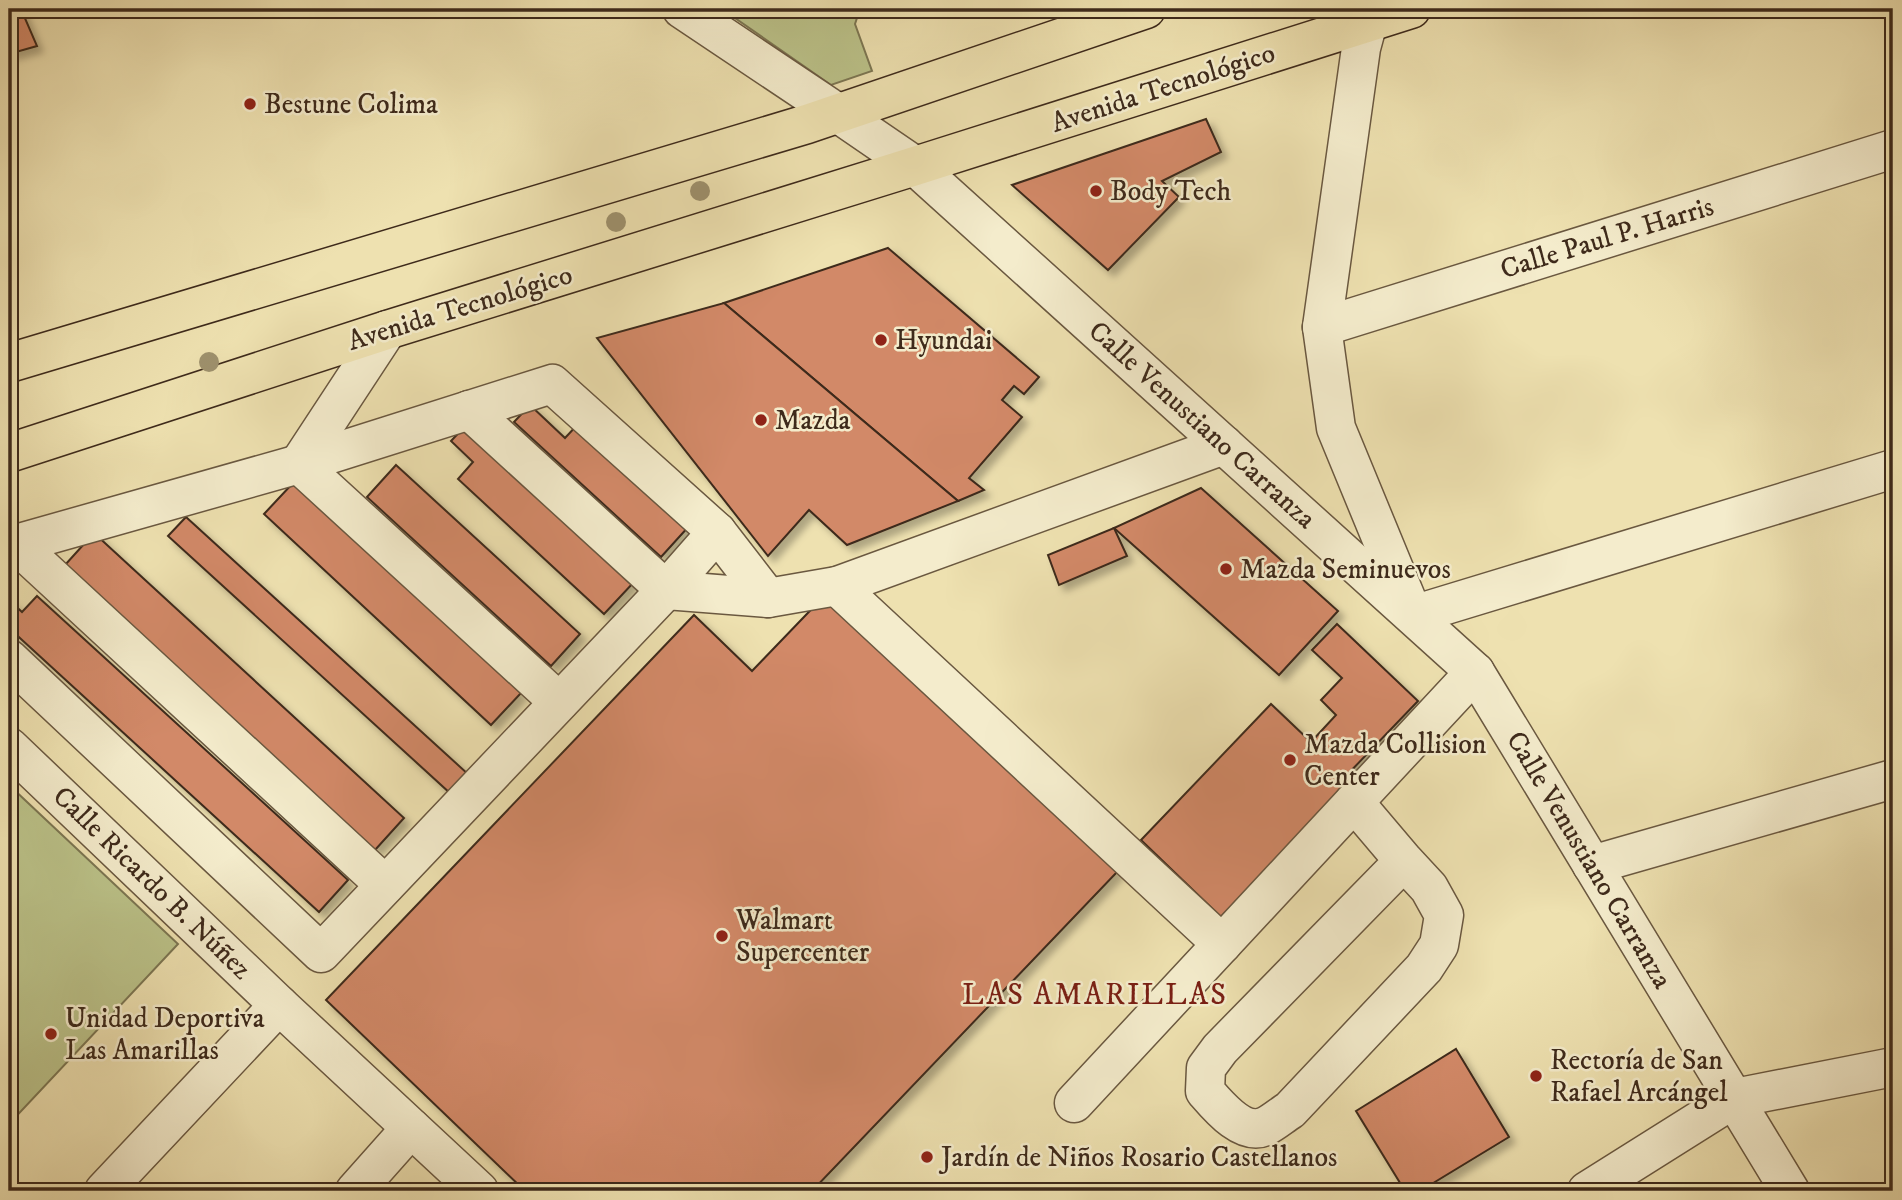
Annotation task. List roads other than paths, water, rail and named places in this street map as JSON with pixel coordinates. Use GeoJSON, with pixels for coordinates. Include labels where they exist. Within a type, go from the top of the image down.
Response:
{"type":"FeatureCollection","features":[{"type":"Feature","properties":{"kind":"main road"},"geometry":{"type":"LineString","coordinates":[[9,363],[823,119],[1145,9]]}},
{"type":"Feature","properties":{"kind":"main road","name":"Avenida Tecnológico"},"geometry":{"type":"LineString","coordinates":[[9,453],[387,330],[913,167],[1367,16],[1411,9]]}},
{"type":"Feature","properties":{"kind":"street"},"geometry":{"type":"LineString","coordinates":[[682,9],[823,119]]}},
{"type":"Feature","properties":{"kind":"street"},"geometry":{"type":"LineString","coordinates":[[1367,16],[1360,48],[1322,327],[1336,428],[1413,615],[1893,469]]}},
{"type":"Feature","properties":{"kind":"street","name":"Calle Venustiano Carranza"},"geometry":{"type":"LineString","coordinates":[[823,119],[913,167],[1475,672],[1790,1191]]}},
{"type":"Feature","properties":{"kind":"street","name":"Calle Paul P. Harris"},"geometry":{"type":"LineString","coordinates":[[1322,327],[1893,149]]}},
{"type":"Feature","properties":{"kind":"street"},"geometry":{"type":"LineString","coordinates":[[299,464],[387,330]]}},
{"type":"Feature","properties":{"kind":"street"},"geometry":{"type":"LineString","coordinates":[[11,545],[299,464],[552,384],[717,532],[768,598]]}},
{"type":"Feature","properties":{"kind":"street"},"geometry":{"type":"LineString","coordinates":[[469,410],[666,590],[768,598],[837,586],[1224,445]]}},
{"type":"Feature","properties":{"kind":"street"},"geometry":{"type":"LineString","coordinates":[[299,464],[559,702]]}},
{"type":"Feature","properties":{"kind":"street"},"geometry":{"type":"LineString","coordinates":[[9,659],[321,953],[666,590],[717,532]]}},
{"type":"Feature","properties":{"kind":"street"},"geometry":{"type":"LineString","coordinates":[[11,545],[385,885]]}},
{"type":"Feature","properties":{"kind":"street"},"geometry":{"type":"LineString","coordinates":[[837,586],[1222,944]]}},
{"type":"Feature","properties":{"kind":"street"},"geometry":{"type":"LineString","coordinates":[[1074,1103],[1475,672]]}},
{"type":"Feature","properties":{"kind":"street","name":"Calle Ricardo B. Núñez"},"geometry":{"type":"LineString","coordinates":[[9,747],[279,1005],[479,1191]]}},
{"type":"Feature","properties":{"kind":"street"},"geometry":{"type":"LineString","coordinates":[[1592,865],[1893,779]]}},
{"type":"Feature","properties":{"kind":"street"},"geometry":{"type":"LineString","coordinates":[[1354,802],[1429,888],[1444,915],[1439,945],[1424,968],[1290,1110],[1263,1128],[1248,1127],[1228,1117],[1205,1091],[1206,1068],[1220,1049],[1404,861]]}},
{"type":"Feature","properties":{"kind":"street"},"geometry":{"type":"LineString","coordinates":[[104,1191],[279,1005]]}},
{"type":"Feature","properties":{"kind":"street"},"geometry":{"type":"LineString","coordinates":[[1587,1191],[1735,1098],[1893,1067]]}},
{"type":"Feature","properties":{"kind":"street"},"geometry":{"type":"LineString","coordinates":[[355,1191],[411,1128]]}},
{"type":"Feature","properties":{"kind":"place","name":"Bestune Colima"},"geometry":{"type":"Point","coordinates":[250,104]}},
{"type":"Feature","properties":{"kind":"place","name":"Body Tech"},"geometry":{"type":"Point","coordinates":[1096,191]}},
{"type":"Feature","properties":{"kind":"place","name":"Hyundai"},"geometry":{"type":"Point","coordinates":[881,340]}},
{"type":"Feature","properties":{"kind":"place","name":"Mazda"},"geometry":{"type":"Point","coordinates":[761,420]}},
{"type":"Feature","properties":{"kind":"place","name":"Mazda Seminuevos"},"geometry":{"type":"Point","coordinates":[1226,569]}},
{"type":"Feature","properties":{"kind":"place","name":"Mazda Collision Center"},"geometry":{"type":"Point","coordinates":[1290,760]}},
{"type":"Feature","properties":{"kind":"place","name":"Walmart Supercenter"},"geometry":{"type":"Point","coordinates":[722,936]}},
{"type":"Feature","properties":{"kind":"place","name":"Unidad Deportiva Las Amarillas"},"geometry":{"type":"Point","coordinates":[51,1034]}},
{"type":"Feature","properties":{"kind":"place","name":"Rectoría de San Rafael Arcángel"},"geometry":{"type":"Point","coordinates":[1536,1076]}},
{"type":"Feature","properties":{"kind":"place","name":"Jardín de Niños Rosario Castellanos"},"geometry":{"type":"Point","coordinates":[927,1157]}},
{"type":"Feature","properties":{"kind":"district","name":"LAS AMARILLAS"},"geometry":{"type":"Point","coordinates":[1095,995]}}]}
